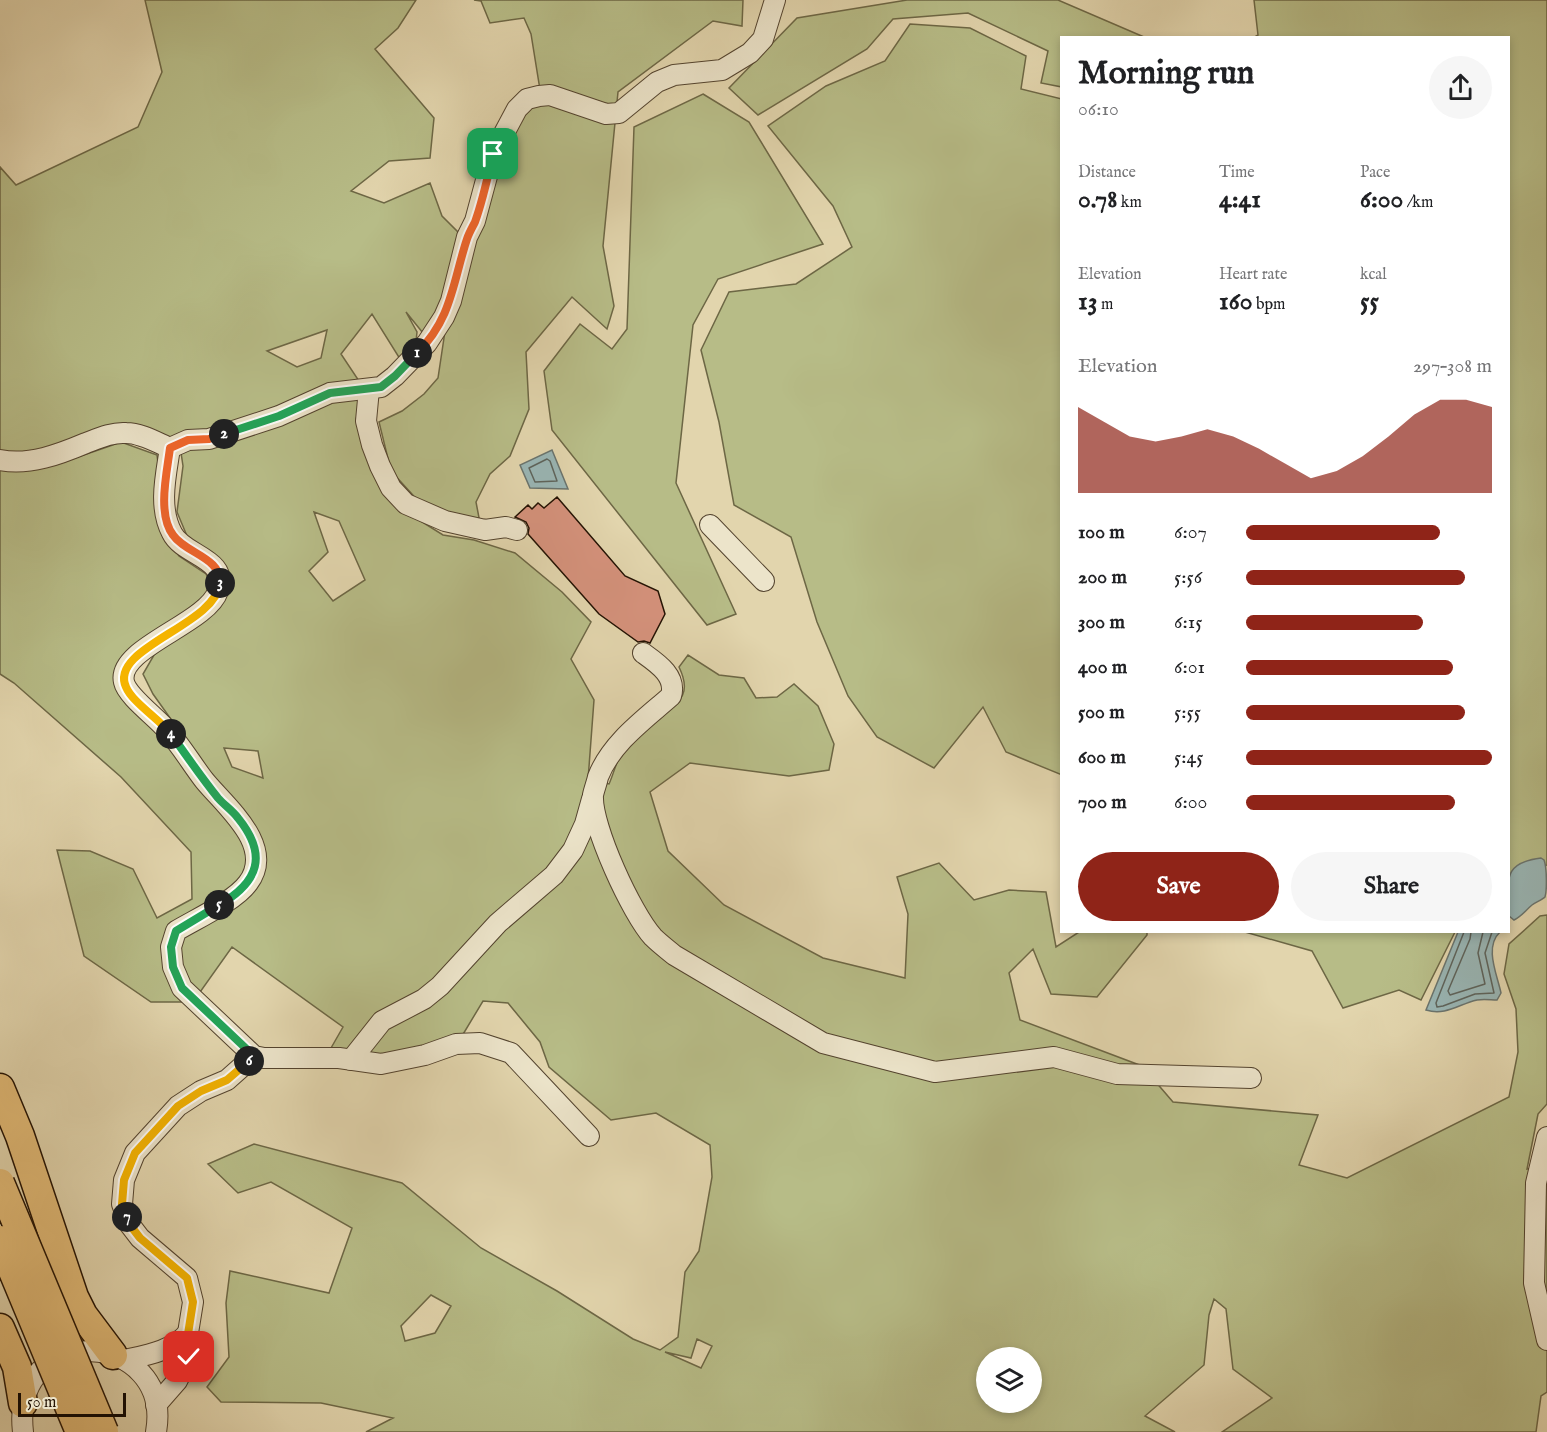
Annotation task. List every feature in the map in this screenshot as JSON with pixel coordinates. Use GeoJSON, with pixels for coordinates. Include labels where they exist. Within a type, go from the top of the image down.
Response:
{"type":"FeatureCollection","features":[{"type":"Feature","properties":{"kind":"highway"},"geometry":{"type":"LineString","coordinates":[[0,1088],[20,1136],[64,1270],[83,1315],[119,1358]]}},
{"type":"Feature","properties":{"kind":"highway"},"geometry":{"type":"LineString","coordinates":[[0,1183],[104,1432]]}},
{"type":"Feature","properties":{"kind":"highway"},"geometry":{"type":"LineString","coordinates":[[0,1240],[80,1432]]}},
{"type":"Feature","properties":{"kind":"highway"},"geometry":{"type":"LineString","coordinates":[[0,1328],[17,1367],[23,1403]]}},
{"type":"Feature","properties":{"kind":"street"},"geometry":{"type":"LineString","coordinates":[[0,460],[21,461],[57,455],[109,434],[127,432],[143,436],[170,448],[188,440],[209,439],[279,416],[330,393],[381,387],[427,344],[444,317],[451,301],[467,237],[475,221],[493,154],[518,109],[527,99],[550,96],[606,114],[619,113],[657,82],[674,75],[722,70],[750,53],[763,39],[775,0]]}},
{"type":"Feature","properties":{"kind":"street"},"geometry":{"type":"LineString","coordinates":[[369,389],[366,422],[372,445],[391,489],[406,504],[429,515],[465,526],[485,530],[506,527],[517,530]]}},
{"type":"Feature","properties":{"kind":"street"},"geometry":{"type":"LineString","coordinates":[[170,448],[164,500],[166,520],[172,535],[216,567],[220,578],[219,589],[215,598],[200,612],[137,655],[125,670],[123,681],[127,690],[168,730],[220,799],[237,816],[247,830],[256,858],[254,874],[247,885],[233,897],[176,931],[171,947],[173,967],[182,988],[254,1056],[264,1058],[339,1058],[381,1064],[425,1055],[456,1044],[480,1043],[511,1053],[589,1136]]}},
{"type":"Feature","properties":{"kind":"street"},"geometry":{"type":"LineString","coordinates":[[710,525],[764,581]]}},
{"type":"Feature","properties":{"kind":"street"},"geometry":{"type":"LineString","coordinates":[[351,1060],[382,1021],[424,999],[440,986],[498,923],[554,875],[573,850],[585,824],[599,775],[633,728],[671,696],[672,684],[668,675],[643,653]]}},
{"type":"Feature","properties":{"kind":"street"},"geometry":{"type":"LineString","coordinates":[[593,795],[598,822],[615,871],[631,904],[653,936],[674,955],[823,1043],[935,1072],[1054,1057],[1117,1074],[1251,1078]]}},
{"type":"Feature","properties":{"kind":"street"},"geometry":{"type":"LineString","coordinates":[[156,1405],[177,1381],[185,1367],[192,1344],[188,1334],[193,1310],[191,1289],[187,1278],[140,1238],[130,1225],[122,1204],[124,1180],[135,1153],[178,1106],[201,1091],[227,1080],[254,1056]]}},
{"type":"Feature","properties":{"kind":"street"},"geometry":{"type":"LineString","coordinates":[[1547,1137],[1536,1184],[1534,1282],[1547,1340]]}},
{"type":"Feature","properties":{"kind":"street"},"geometry":{"type":"LineString","coordinates":[[119,1358],[157,1353],[188,1334]]}},
{"type":"Feature","properties":{"kind":"street"},"geometry":{"type":"LineString","coordinates":[[23,1432],[23,1403],[36,1377],[57,1358],[85,1350],[99,1351],[119,1358],[139,1372],[150,1388],[156,1405],[156,1432]]}},
{"type":"Feature","properties":{"kind":"green space"},"geometry":{"type":"Polygon","coordinates":[[[145,0],[416,0],[398,28],[375,49],[434,118],[430,158],[389,161],[351,191],[384,203],[430,183],[442,216],[465,239],[427,338],[406,312],[417,332],[415,350],[400,359],[372,314],[341,354],[363,387],[365,396],[356,419],[364,446],[414,517],[443,535],[474,540],[515,553],[562,592],[591,622],[571,659],[594,700],[588,780],[609,784],[619,757],[627,745],[679,700],[684,687],[679,667],[688,655],[719,675],[744,678],[756,698],[777,697],[794,684],[818,706],[834,744],[829,770],[789,776],[690,763],[650,792],[668,851],[724,905],[823,958],[905,978],[908,914],[897,877],[939,863],[974,900],[1009,890],[1046,892],[1056,947],[1077,933],[1147,933],[1097,997],[1051,994],[1033,949],[1009,973],[1020,1020],[1142,1066],[1173,1102],[1318,1115],[1299,1165],[1347,1178],[1509,1097],[1518,1052],[1516,1009],[1504,974],[1509,944],[1540,916],[1547,915],[1547,1104],[1538,1114],[1527,1169],[1547,1165],[1547,1392],[1541,1396],[1536,1432],[1222,1432],[1272,1398],[1233,1369],[1226,1309],[1214,1299],[1209,1315],[1204,1365],[1145,1416],[1175,1432],[366,1432],[393,1418],[321,1403],[221,1402],[207,1387],[229,1357],[226,1303],[230,1271],[329,1293],[352,1228],[271,1182],[238,1193],[208,1164],[254,1144],[402,1183],[481,1248],[557,1291],[633,1339],[660,1350],[678,1337],[685,1272],[699,1251],[712,1177],[710,1145],[656,1113],[611,1120],[549,1067],[540,1042],[508,1003],[483,1001],[462,1036],[385,1059],[327,1055],[343,1027],[232,947],[193,1002],[151,1002],[84,956],[57,850],[90,851],[133,869],[157,918],[192,899],[191,852],[121,777],[14,683],[0,674],[0,465],[48,464],[121,442],[157,455],[167,536],[179,556],[206,574],[213,589],[117,666],[205,767],[153,694],[143,674],[154,655],[226,595],[187,536],[177,512],[183,466],[180,446],[157,435],[53,450],[0,453],[0,167],[16,185],[138,127],[162,72],[145,0]],[[327,330],[267,351],[297,367],[321,358],[327,330]],[[314,512],[328,552],[309,571],[333,601],[365,580],[339,521],[314,512]],[[224,748],[232,767],[263,778],[258,751],[224,748]],[[431,1295],[401,1326],[405,1341],[435,1333],[451,1306],[431,1295]],[[697,1339],[691,1358],[665,1352],[701,1368],[712,1346],[697,1339]]]}},
{"type":"Feature","properties":{"kind":"green space"},"geometry":{"type":"Polygon","coordinates":[[[474,0],[743,0],[742,26],[713,21],[618,92],[603,246],[614,306],[607,329],[572,297],[526,352],[529,409],[510,456],[490,474],[476,502],[480,523],[421,504],[391,471],[379,422],[402,411],[424,394],[438,378],[447,318],[501,150],[528,101],[541,96],[531,34],[524,18],[490,23],[481,1],[474,0]]]}},
{"type":"Feature","properties":{"kind":"green space"},"geometry":{"type":"Polygon","coordinates":[[[907,0],[1058,0],[1142,36],[1060,36],[1060,87],[1041,83],[1048,51],[968,13],[893,19],[867,49],[758,115],[729,88],[797,18],[907,0]]]}},
{"type":"Feature","properties":{"kind":"green space"},"geometry":{"type":"Polygon","coordinates":[[[1254,0],[1547,0],[1547,865],[1510,883],[1510,36],[1256,36],[1254,0]]]}},
{"type":"Feature","properties":{"kind":"green space"},"geometry":{"type":"Polygon","coordinates":[[[910,24],[970,28],[1026,56],[1021,89],[1060,99],[1060,774],[1006,752],[983,707],[934,768],[877,737],[848,696],[817,622],[791,537],[734,505],[719,422],[701,350],[729,292],[796,284],[852,247],[833,206],[768,126],[826,86],[885,61],[910,24]]]}},
{"type":"Feature","properties":{"kind":"green space"},"geometry":{"type":"Polygon","coordinates":[[[703,94],[749,122],[823,244],[718,279],[693,325],[676,483],[736,614],[707,625],[552,430],[544,371],[580,324],[612,349],[627,329],[634,127],[703,94]]]}},
{"type":"Feature","properties":{"kind":"green space"},"geometry":{"type":"Polygon","coordinates":[[[1249,933],[1454,933],[1421,1000],[1399,990],[1343,1008],[1312,951],[1249,933]]]}},
{"type":"Feature","properties":{"kind":"water"},"geometry":{"type":"Polygon","coordinates":[[[552,450],[568,489],[530,488],[520,465],[552,450]]]}},
{"type":"Feature","properties":{"kind":"water"},"geometry":{"type":"Polygon","coordinates":[[[1541,858],[1544,860],[1545,897],[1514,920],[1510,917],[1510,876],[1519,864],[1541,858]]]}},
{"type":"Feature","properties":{"kind":"water"},"geometry":{"type":"Polygon","coordinates":[[[1458,933],[1499,933],[1495,938],[1492,953],[1501,993],[1497,1000],[1477,1000],[1440,1012],[1426,1010],[1458,933]]]}},
{"type":"Feature","properties":{"kind":"building"},"geometry":{"type":"Polygon","coordinates":[[[557,497],[625,576],[658,591],[665,614],[650,643],[638,642],[599,614],[528,534],[529,528],[526,522],[515,517],[528,505],[532,509],[538,503],[544,508],[557,497]]]}},
{"type":"Feature","properties":{"kind":"route"},"geometry":{"type":"LineString","coordinates":[[189,1357],[192,1344],[188,1334],[193,1302],[187,1278],[140,1238],[130,1225],[122,1204],[124,1180],[135,1153],[178,1106],[201,1091],[227,1080],[254,1056],[182,988],[173,967],[171,947],[176,931],[233,897],[247,885],[254,874],[256,858],[247,830],[237,816],[220,799],[168,730],[127,690],[123,681],[125,670],[137,655],[207,607],[219,589],[220,578],[216,567],[172,535],[166,520],[164,500],[170,448],[188,440],[209,439],[279,416],[330,393],[381,387],[395,376],[427,344],[448,308],[467,237],[475,221],[486,185],[493,154]]}}]}
